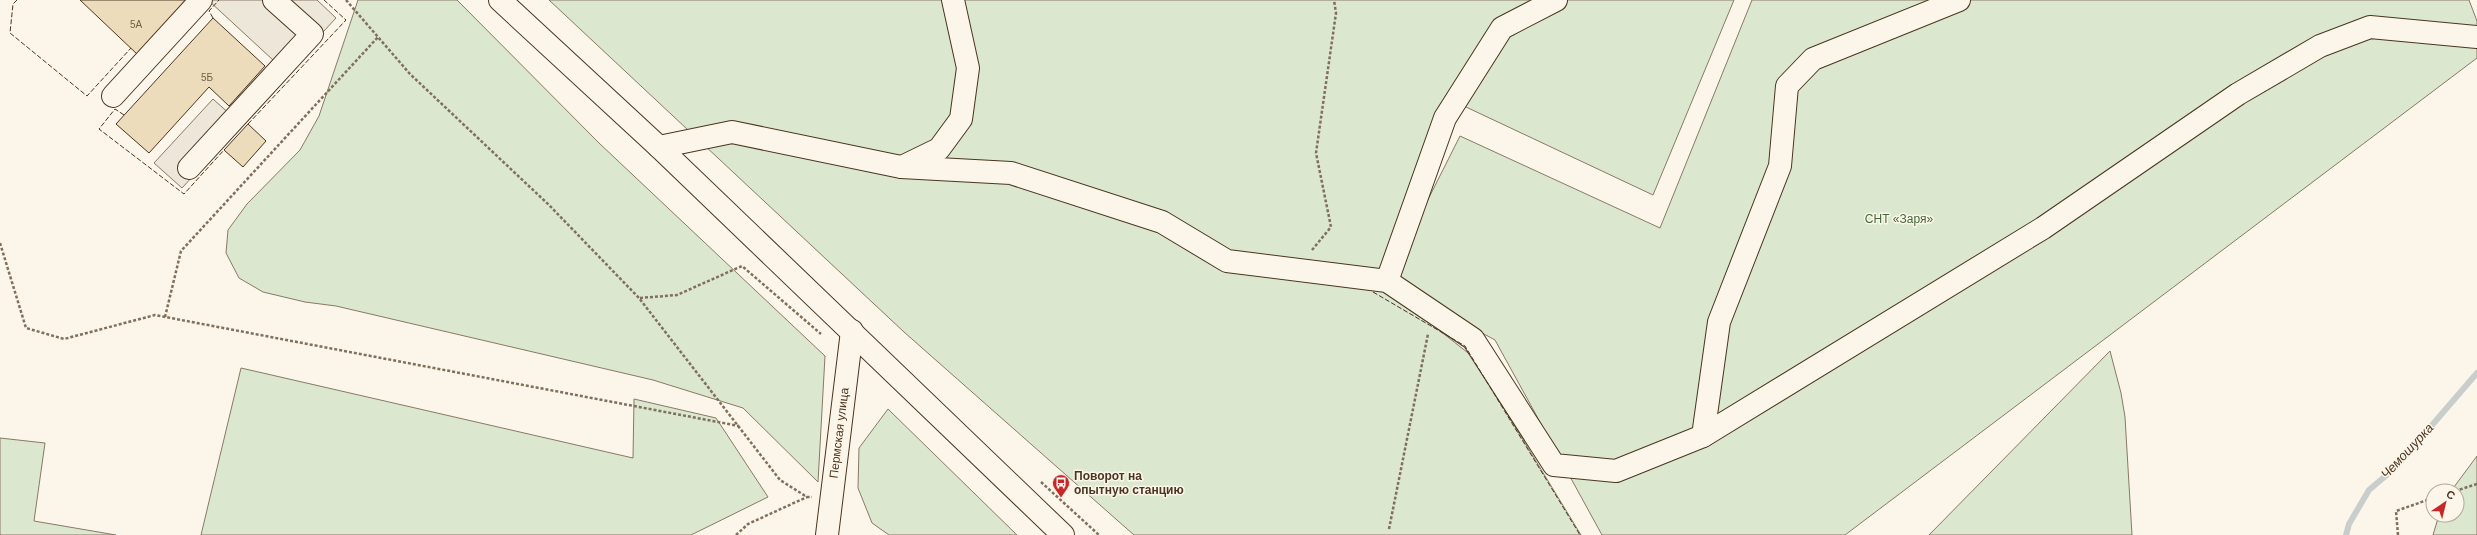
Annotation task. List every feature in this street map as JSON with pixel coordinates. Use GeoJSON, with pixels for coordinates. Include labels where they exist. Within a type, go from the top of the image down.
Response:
{"type":"FeatureCollection","features":[{"type":"Feature","properties":{"kind":"main road"},"geometry":{"type":"LineString","coordinates":[[113,96],[201,0]]}},
{"type":"Feature","properties":{"kind":"main road"},"geometry":{"type":"LineString","coordinates":[[189,168],[312,34],[274,0]]}},
{"type":"Feature","properties":{"kind":"main road"},"geometry":{"type":"LineString","coordinates":[[500,0],[659,147],[1063,535]]}},
{"type":"Feature","properties":{"kind":"main road"},"geometry":{"type":"LineString","coordinates":[[901,167],[939,149],[961,120],[968,68],[953,0]]}},
{"type":"Feature","properties":{"kind":"main road"},"geometry":{"type":"LineString","coordinates":[[1387,281],[1444,118],[1502,28],[1556,0]]}},
{"type":"Feature","properties":{"kind":"main road"},"geometry":{"type":"LineString","coordinates":[[1703,436],[1719,322],[1780,166],[1786,86],[1813,59],[1959,0]]}},
{"type":"Feature","properties":{"kind":"main road"},"geometry":{"type":"LineString","coordinates":[[659,147],[732,132],[901,167],[1011,173],[1162,222],[1227,261],[1387,281],[1473,339],[1554,465],[1616,471],[1703,436],[2043,228],[2238,94],[2320,46],[2370,27],[2477,37]]}},
{"type":"Feature","properties":{"kind":"main road","name":"Пермская улица"},"geometry":{"type":"LineString","coordinates":[[827,535],[852,331]]}},
{"type":"Feature","properties":{"kind":"path"},"geometry":{"type":"LineString","coordinates":[[346,0],[410,74],[549,205],[639,298],[780,480],[807,497]]}},
{"type":"Feature","properties":{"kind":"path"},"geometry":{"type":"LineString","coordinates":[[1295,270],[1331,227],[1316,152],[1336,13],[1334,0]]}},
{"type":"Feature","properties":{"kind":"path"},"geometry":{"type":"LineString","coordinates":[[165,317],[181,251],[378,37]]}},
{"type":"Feature","properties":{"kind":"path"},"geometry":{"type":"LineString","coordinates":[[0,243],[26,328],[64,339],[155,315],[739,426]]}},
{"type":"Feature","properties":{"kind":"path"},"geometry":{"type":"LineString","coordinates":[[1389,529],[1425,344],[1434,313]]}},
{"type":"Feature","properties":{"kind":"path"},"geometry":{"type":"LineString","coordinates":[[2465,488],[2477,484]]}},
{"type":"Feature","properties":{"kind":"path"},"geometry":{"type":"LineString","coordinates":[[736,535],[748,524],[807,497],[832,495]]}},
{"type":"Feature","properties":{"kind":"path"},"geometry":{"type":"LineString","coordinates":[[2398,535],[2396,511],[2425,501]]}},
{"type":"Feature","properties":{"kind":"green space"},"geometry":{"type":"Polygon","coordinates":[[[358,0],[457,0],[599,143],[825,356],[818,482],[743,408],[653,380],[336,306],[305,302],[263,292],[239,278],[226,253],[228,230],[247,204],[300,150],[319,116],[358,0]]]}},
{"type":"Feature","properties":{"kind":"green space"},"geometry":{"type":"Polygon","coordinates":[[[549,0],[1734,0],[1653,195],[1449,99],[1375,280],[1472,356],[1581,535],[1134,535],[904,332],[549,0]]]}},
{"type":"Feature","properties":{"kind":"green space","name":"СНТ «Заря»"},"geometry":{"type":"Polygon","coordinates":[[[1752,0],[2469,0],[2477,21],[2477,58],[1845,535],[1602,535],[1495,340],[1387,281],[1460,136],[1660,228],[1752,0]]]}},
{"type":"Feature","properties":{"kind":"green space"},"geometry":{"type":"Polygon","coordinates":[[[2110,351],[2121,393],[2125,417],[2132,535],[1929,535],[2110,351]]]}},
{"type":"Feature","properties":{"kind":"green space"},"geometry":{"type":"Polygon","coordinates":[[[241,368],[633,458],[634,399],[716,418],[768,497],[691,535],[201,535],[241,368]]]}},
{"type":"Feature","properties":{"kind":"green space"},"geometry":{"type":"Polygon","coordinates":[[[888,409],[1017,535],[889,535],[872,523],[858,488],[859,448],[888,409]]]}},
{"type":"Feature","properties":{"kind":"green space"},"geometry":{"type":"Polygon","coordinates":[[[0,438],[45,443],[34,521],[116,535],[0,535],[0,438]]]}},
{"type":"Feature","properties":{"kind":"green space"},"geometry":{"type":"Polygon","coordinates":[[[2477,456],[2477,535],[2433,535],[2437,523],[2465,523],[2465,483],[2457,483],[2477,456]]]}},
{"type":"Feature","properties":{"kind":"shaded area"},"geometry":{"type":"Polygon","coordinates":[[[208,0],[317,0],[336,18],[286,72],[208,0]]]}},
{"type":"Feature","properties":{"kind":"shaded area"},"geometry":{"type":"Polygon","coordinates":[[[213,99],[241,124],[182,188],[154,163],[213,99]]]}},
{"type":"Feature","properties":{"kind":"building"},"geometry":{"type":"Polygon","coordinates":[[[80,0],[190,0],[138,55],[80,0]]]}},
{"type":"Feature","properties":{"kind":"building"},"geometry":{"type":"Polygon","coordinates":[[[213,18],[265,66],[229,106],[209,87],[149,153],[116,124],[213,18]]]}},
{"type":"Feature","properties":{"kind":"building"},"geometry":{"type":"Polygon","coordinates":[[[248,124],[266,141],[243,167],[224,150],[248,124]]]}},
{"type":"Feature","properties":{"kind":"waterway","name":"Чемошурка"},"geometry":{"type":"LineString","coordinates":[[2346,535],[2349,524],[2369,490],[2396,467],[2477,373]]}},
{"type":"Feature","properties":{"kind":"fence"},"geometry":{"type":"LineString","coordinates":[[17,0],[13,4],[10,33],[87,96],[131,48]]}},
{"type":"Feature","properties":{"kind":"fence"},"geometry":{"type":"LineString","coordinates":[[213,18],[209,11],[219,0]]}},
{"type":"Feature","properties":{"kind":"fence"},"geometry":{"type":"LineString","coordinates":[[248,124],[346,20],[324,0]]}},
{"type":"Feature","properties":{"kind":"fence"},"geometry":{"type":"LineString","coordinates":[[124,115],[115,109],[99,129],[184,194],[224,150]]}},
{"type":"Feature","properties":{"kind":"fence"},"geometry":{"type":"LineString","coordinates":[[1373,292],[1465,346],[1580,535]]}},
{"type":"Feature","properties":{"kind":"place","name":"Поворот на опытную станцию"},"geometry":{"type":"Point","coordinates":[1061,498]}}]}
